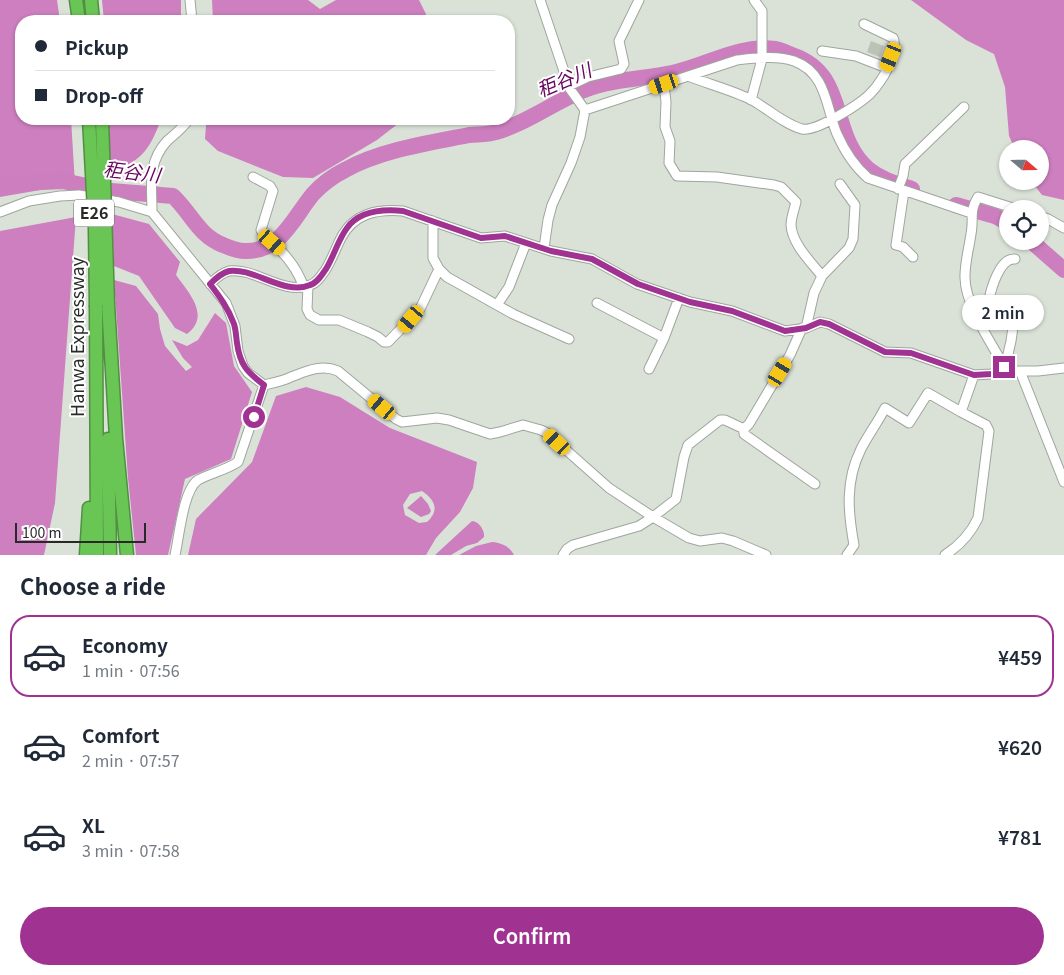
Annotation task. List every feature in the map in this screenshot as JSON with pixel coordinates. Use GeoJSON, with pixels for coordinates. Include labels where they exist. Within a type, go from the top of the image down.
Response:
{"type":"FeatureCollection","features":[{"type":"Feature","properties":{"kind":"highway"},"geometry":{"type":"LineString","coordinates":[[76,0],[78,15]]}},
{"type":"Feature","properties":{"kind":"highway"},"geometry":{"type":"LineString","coordinates":[[91,0],[92,15]]}},
{"type":"Feature","properties":{"kind":"highway","name":"Hanwa Expressway"},"geometry":{"type":"LineString","coordinates":[[89,125],[95,229],[102,306],[95,398],[97,555]]}},
{"type":"Feature","properties":{"kind":"highway","name":"Hanwa Expressway"},"geometry":{"type":"LineString","coordinates":[[102,125],[102,306],[110,555]]}},
{"type":"Feature","properties":{"kind":"highway"},"geometry":{"type":"LineString","coordinates":[[102,306],[127,555]]}},
{"type":"Feature","properties":{"kind":"highway"},"geometry":{"type":"LineString","coordinates":[[86,555],[95,398]]}},
{"type":"Feature","properties":{"kind":"street"},"geometry":{"type":"LineString","coordinates":[[190,0],[191,15]]}},
{"type":"Feature","properties":{"kind":"street"},"geometry":{"type":"LineString","coordinates":[[540,0],[569,88],[585,110],[580,137],[571,163],[552,205],[544,248]]}},
{"type":"Feature","properties":{"kind":"street"},"geometry":{"type":"LineString","coordinates":[[569,88],[588,77],[621,69],[624,64],[619,41],[640,0]]}},
{"type":"Feature","properties":{"kind":"street"},"geometry":{"type":"LineString","coordinates":[[751,100],[762,59],[762,11],[754,0]]}},
{"type":"Feature","properties":{"kind":"street"},"geometry":{"type":"LineString","coordinates":[[688,76],[751,100],[776,116],[803,129],[810,128],[834,119],[869,95],[883,77],[896,47],[895,41],[893,38],[864,24]]}},
{"type":"Feature","properties":{"kind":"street"},"geometry":{"type":"LineString","coordinates":[[822,51],[856,56],[887,68]]}},
{"type":"Feature","properties":{"kind":"street"},"geometry":{"type":"LineString","coordinates":[[585,110],[737,60],[793,61],[811,71],[824,90],[834,119],[836,132],[856,168],[868,178],[971,213]]}},
{"type":"Feature","properties":{"kind":"street"},"geometry":{"type":"LineString","coordinates":[[664,84],[666,102],[665,127],[670,142],[669,163],[678,176],[717,177],[780,187],[796,202],[791,223],[792,232],[798,244],[822,276]]}},
{"type":"Feature","properties":{"kind":"street"},"geometry":{"type":"LineString","coordinates":[[914,257],[903,247],[896,245],[905,164],[964,107]]}},
{"type":"Feature","properties":{"kind":"street"},"geometry":{"type":"LineString","coordinates":[[152,212],[152,166],[166,142],[183,125]]}},
{"type":"Feature","properties":{"kind":"street"},"geometry":{"type":"LineString","coordinates":[[253,177],[270,186],[273,191],[261,230],[263,235],[280,250],[295,268],[306,287],[307,309],[310,314],[319,320],[339,320],[368,332],[384,342],[388,342],[420,309],[439,269]]}},
{"type":"Feature","properties":{"kind":"street"},"geometry":{"type":"LineString","coordinates":[[744,429],[749,424],[790,355],[804,328],[814,293],[822,276],[849,248],[854,239],[855,205],[840,184]]}},
{"type":"Feature","properties":{"kind":"street"},"geometry":{"type":"LineString","coordinates":[[0,212],[29,201],[79,195],[119,202],[152,212],[226,304],[235,326],[238,351],[243,366],[248,373],[264,385]]}},
{"type":"Feature","properties":{"kind":"street"},"geometry":{"type":"LineString","coordinates":[[999,204],[978,197],[975,202],[971,213],[972,231],[964,274],[965,290],[1006,369]]}},
{"type":"Feature","properties":{"kind":"street"},"geometry":{"type":"LineString","coordinates":[[210,284],[223,273],[230,271],[291,288],[306,287],[313,284],[323,273],[347,227],[358,217],[372,212],[403,211],[481,238],[505,236],[544,248],[592,259],[638,284],[678,298],[732,311],[785,331],[804,328],[820,322],[829,324],[885,352],[911,353],[974,375],[991,374],[1006,369],[1038,371],[1064,368]]}},
{"type":"Feature","properties":{"kind":"street"},"geometry":{"type":"LineString","coordinates":[[1049,220],[1064,228]]}},
{"type":"Feature","properties":{"kind":"street"},"geometry":{"type":"LineString","coordinates":[[433,221],[433,258],[439,269],[447,277],[497,305],[569,339]]}},
{"type":"Feature","properties":{"kind":"street"},"geometry":{"type":"LineString","coordinates":[[497,305],[509,287],[526,243]]}},
{"type":"Feature","properties":{"kind":"street"},"geometry":{"type":"LineString","coordinates":[[971,303],[989,300],[995,279],[1006,260],[1010,258],[1015,259]]}},
{"type":"Feature","properties":{"kind":"street"},"geometry":{"type":"LineString","coordinates":[[649,369],[664,338],[678,298]]}},
{"type":"Feature","properties":{"kind":"street"},"geometry":{"type":"LineString","coordinates":[[597,303],[664,338]]}},
{"type":"Feature","properties":{"kind":"street"},"geometry":{"type":"LineString","coordinates":[[1006,369],[1014,313]]}},
{"type":"Feature","properties":{"kind":"street"},"geometry":{"type":"LineString","coordinates":[[264,385],[290,378],[306,370],[331,368],[338,371],[402,422],[443,419],[490,434],[523,425],[533,427],[547,433],[609,488],[689,538],[700,541],[728,539],[766,555]]}},
{"type":"Feature","properties":{"kind":"street"},"geometry":{"type":"LineString","coordinates":[[1020,371],[1064,482]]}},
{"type":"Feature","properties":{"kind":"street"},"geometry":{"type":"LineString","coordinates":[[961,412],[974,375]]}},
{"type":"Feature","properties":{"kind":"street"},"geometry":{"type":"LineString","coordinates":[[175,555],[190,490],[198,481],[238,462],[264,385]]}},
{"type":"Feature","properties":{"kind":"street"},"geometry":{"type":"LineString","coordinates":[[847,555],[854,545],[848,508],[849,492],[860,450],[886,408],[909,423],[928,393],[986,425],[989,431],[978,518],[975,526],[957,547],[944,555]]}},
{"type":"Feature","properties":{"kind":"street"},"geometry":{"type":"LineString","coordinates":[[563,555],[573,545],[639,526],[676,499],[688,445],[720,420],[732,422],[744,429]]}},
{"type":"Feature","properties":{"kind":"street"},"geometry":{"type":"LineString","coordinates":[[744,429],[744,434],[815,484]]}},
{"type":"Feature","properties":{"kind":"shaded area"},"geometry":{"type":"Polygon","coordinates":[[[0,0],[57,0],[59,15],[15,15],[15,125],[71,125],[75,184],[0,197],[0,0]]]}},
{"type":"Feature","properties":{"kind":"shaded area"},"geometry":{"type":"Polygon","coordinates":[[[102,0],[181,0],[181,15],[103,15],[102,0]]]}},
{"type":"Feature","properties":{"kind":"shaded area"},"geometry":{"type":"Polygon","coordinates":[[[212,0],[308,0],[320,9],[336,0],[419,0],[426,15],[213,15],[212,0]]]}},
{"type":"Feature","properties":{"kind":"shaded area"},"geometry":{"type":"Polygon","coordinates":[[[911,0],[1064,0],[1064,200],[1042,195],[1038,190],[1049,190],[1049,140],[1011,140],[1005,87],[994,54],[966,40],[911,0]]]}},
{"type":"Feature","properties":{"kind":"shaded area"},"geometry":{"type":"Polygon","coordinates":[[[109,125],[159,125],[152,141],[142,154],[129,164],[110,172],[109,125]]]}},
{"type":"Feature","properties":{"kind":"shaded area"},"geometry":{"type":"Polygon","coordinates":[[[206,125],[396,125],[377,140],[313,178],[283,177],[218,151],[205,139],[206,125]]]}},
{"type":"Feature","properties":{"kind":"shaded area"},"geometry":{"type":"Polygon","coordinates":[[[112,214],[149,224],[180,262],[176,275],[192,297],[197,312],[197,320],[194,327],[187,334],[175,328],[139,276],[114,266],[112,214]]]}},
{"type":"Feature","properties":{"kind":"shaded area"},"geometry":{"type":"Polygon","coordinates":[[[76,217],[55,503],[44,555],[0,555],[0,231],[76,217]]]}},
{"type":"Feature","properties":{"kind":"shaded area"},"geometry":{"type":"Polygon","coordinates":[[[114,280],[136,286],[158,314],[165,346],[186,371],[192,367],[183,358],[172,340],[187,346],[198,340],[215,313],[226,323],[234,366],[252,392],[231,459],[185,479],[168,555],[136,555],[128,478],[114,280]]]}},
{"type":"Feature","properties":{"kind":"shaded area"},"geometry":{"type":"Polygon","coordinates":[[[306,387],[340,397],[390,428],[477,462],[473,488],[460,512],[436,538],[426,555],[188,555],[196,519],[252,462],[276,396],[306,387]],[[422,491],[410,494],[403,505],[405,515],[419,523],[427,522],[435,509],[433,502],[422,491]]]}},
{"type":"Feature","properties":{"kind":"shaded area"},"geometry":{"type":"Polygon","coordinates":[[[421,496],[431,511],[429,514],[421,517],[407,508],[421,496]]]}},
{"type":"Feature","properties":{"kind":"shaded area"},"geometry":{"type":"Polygon","coordinates":[[[472,521],[475,521],[481,527],[484,537],[477,543],[466,546],[451,555],[435,555],[472,521]]]}},
{"type":"Feature","properties":{"kind":"shaded area"},"geometry":{"type":"Polygon","coordinates":[[[492,542],[505,546],[514,555],[459,555],[476,546],[492,542]]]}},
{"type":"Feature","properties":{"kind":"building"},"geometry":{"type":"Polygon","coordinates":[[[871,41],[884,46],[880,57],[867,52],[871,41]]]}},
{"type":"Feature","properties":{"kind":"waterway","name":"秬谷川"},"geometry":{"type":"LineString","coordinates":[[515,125],[595,86],[685,70],[748,50],[775,49],[810,64],[822,76],[831,90],[847,139],[856,155],[868,169],[878,176],[912,189]]}},
{"type":"Feature","properties":{"kind":"waterway","name":"秬谷川"},"geometry":{"type":"LineString","coordinates":[[0,184],[63,181],[111,191],[173,196],[201,230],[214,241],[240,250],[257,250],[277,240],[313,194],[324,184],[336,175],[359,163],[390,152],[422,144],[496,132],[514,125]]}},
{"type":"Feature","properties":{"kind":"waterway","name":"秬谷川"},"geometry":{"type":"LineString","coordinates":[[956,205],[999,218]]}},
{"type":"Feature","properties":{"kind":"waterway","name":"秬谷川"},"geometry":{"type":"LineString","coordinates":[[1041,250],[1064,270]]}},
{"type":"Feature","properties":{"kind":"route"},"geometry":{"type":"LineString","coordinates":[[254,417],[264,385],[248,373],[243,366],[238,351],[235,326],[226,304],[210,284],[223,273],[230,271],[291,288],[302,288],[313,284],[330,262],[347,227],[358,217],[372,212],[390,210],[403,211],[481,238],[505,236],[551,251],[592,259],[638,284],[690,302],[732,311],[785,331],[806,328],[820,322],[829,324],[885,352],[911,353],[974,375],[1007,371],[1004,367]]}}]}
